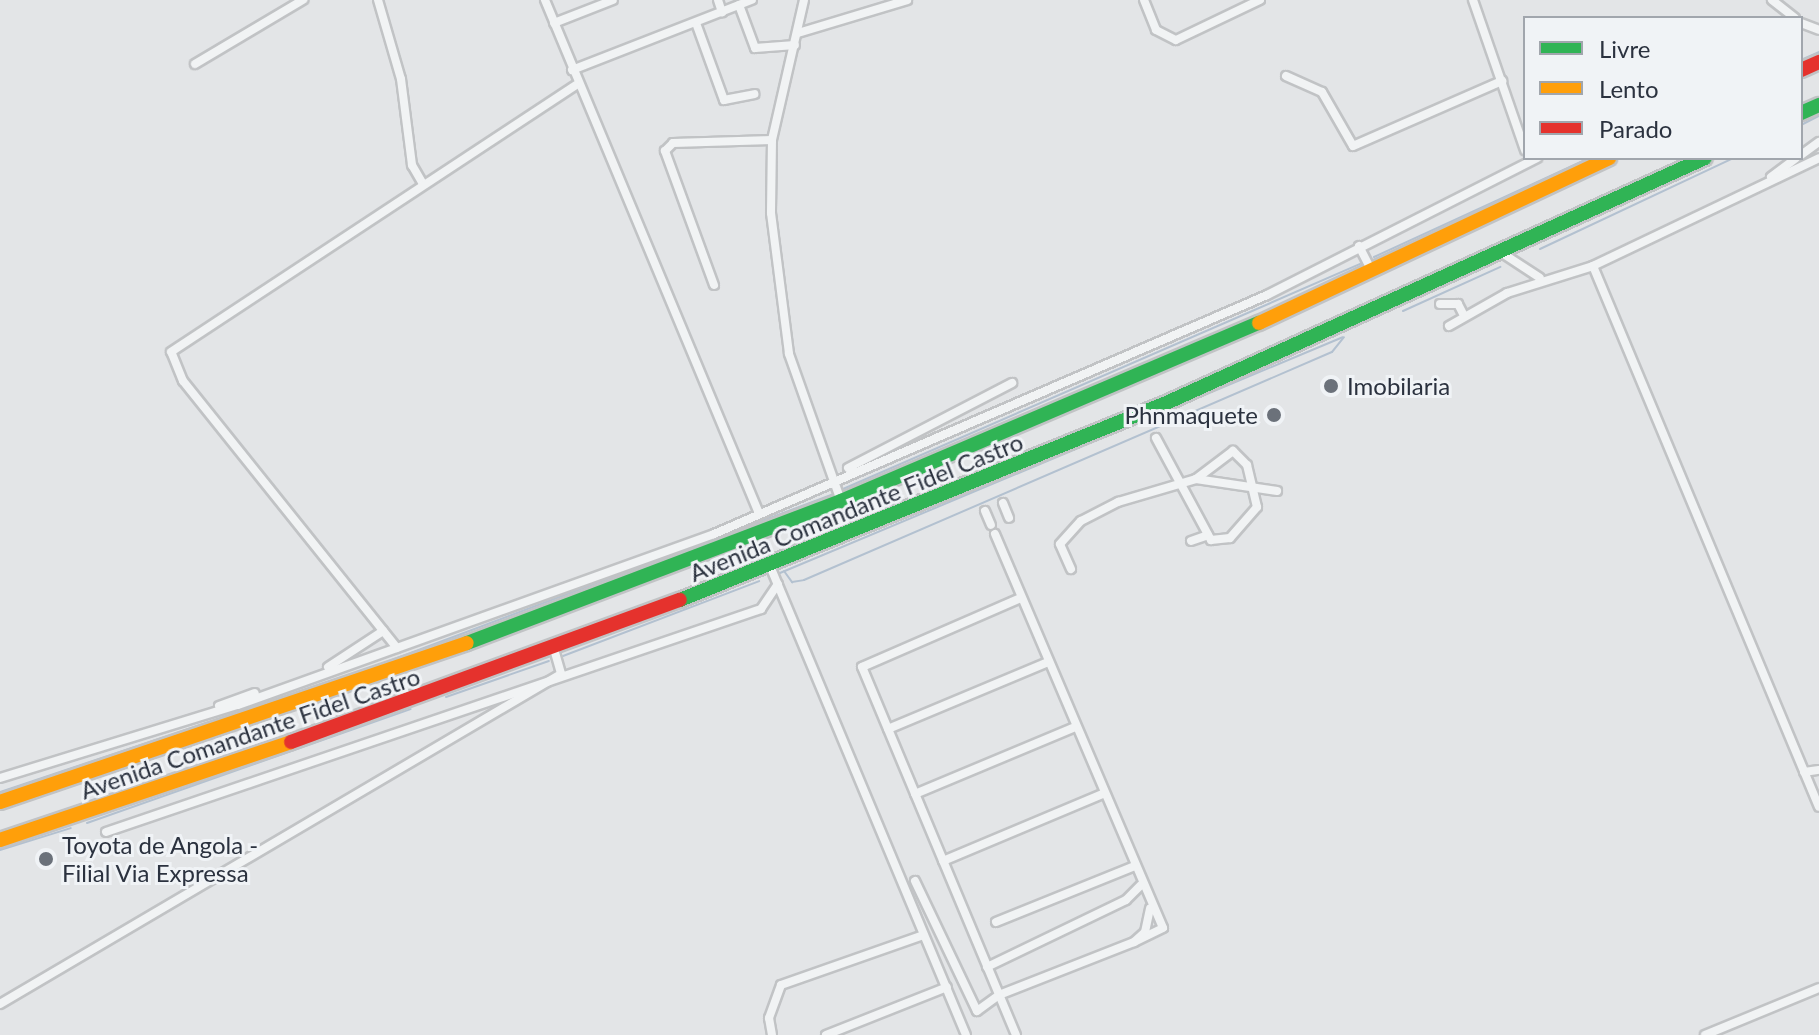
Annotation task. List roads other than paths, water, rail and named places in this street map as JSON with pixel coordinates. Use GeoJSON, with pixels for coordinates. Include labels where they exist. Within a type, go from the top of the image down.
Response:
{"type":"FeatureCollection","features":[{"type":"Feature","properties":{"kind":"highway","name":"Avenida Comandante Fidel Castro"},"geometry":{"type":"LineString","coordinates":[[0,802],[413,663],[841,501],[1185,358],[1605,160]]}},
{"type":"Feature","properties":{"kind":"highway","name":"Avenida Comandante Fidel Castro"},"geometry":{"type":"LineString","coordinates":[[0,840],[554,649],[770,566],[1108,428],[1502,253],[1701,160]]}},
{"type":"Feature","properties":{"kind":"street"},"geometry":{"type":"LineString","coordinates":[[195,64],[303,0]]}},
{"type":"Feature","properties":{"kind":"street"},"geometry":{"type":"LineString","coordinates":[[378,0],[401,79],[412,165],[423,184]]}},
{"type":"Feature","properties":{"kind":"street"},"geometry":{"type":"LineString","coordinates":[[545,0],[576,85],[758,511]]}},
{"type":"Feature","properties":{"kind":"street"},"geometry":{"type":"LineString","coordinates":[[554,23],[613,0]]}},
{"type":"Feature","properties":{"kind":"street"},"geometry":{"type":"LineString","coordinates":[[718,0],[722,12]]}},
{"type":"Feature","properties":{"kind":"street"},"geometry":{"type":"LineString","coordinates":[[572,70],[752,0]]}},
{"type":"Feature","properties":{"kind":"street"},"geometry":{"type":"LineString","coordinates":[[804,0],[772,140],[779,301],[799,389],[841,501]]}},
{"type":"Feature","properties":{"kind":"street"},"geometry":{"type":"LineString","coordinates":[[798,33],[882,3],[907,0]]}},
{"type":"Feature","properties":{"kind":"street"},"geometry":{"type":"LineString","coordinates":[[1144,0],[1161,35],[1176,40],[1260,0]]}},
{"type":"Feature","properties":{"kind":"street"},"geometry":{"type":"LineString","coordinates":[[1473,0],[1523,144]]}},
{"type":"Feature","properties":{"kind":"street"},"geometry":{"type":"LineString","coordinates":[[1772,0],[1792,16]]}},
{"type":"Feature","properties":{"kind":"street"},"geometry":{"type":"LineString","coordinates":[[739,5],[755,48],[795,45]]}},
{"type":"Feature","properties":{"kind":"street"},"geometry":{"type":"LineString","coordinates":[[696,23],[724,100],[754,94]]}},
{"type":"Feature","properties":{"kind":"street"},"geometry":{"type":"LineString","coordinates":[[1286,76],[1322,92],[1353,146],[1502,81]]}},
{"type":"Feature","properties":{"kind":"street"},"geometry":{"type":"LineString","coordinates":[[397,648],[170,357],[183,339],[576,85]]}},
{"type":"Feature","properties":{"kind":"street"},"geometry":{"type":"LineString","coordinates":[[714,285],[665,151],[673,143],[772,140]]}},
{"type":"Feature","properties":{"kind":"street"},"geometry":{"type":"LineString","coordinates":[[1449,326],[1463,314],[1540,278],[1593,266],[1819,158]]}},
{"type":"Feature","properties":{"kind":"street"},"geometry":{"type":"LineString","coordinates":[[832,478],[934,430],[995,412],[1282,288],[1529,160]]}},
{"type":"Feature","properties":{"kind":"street"},"geometry":{"type":"LineString","coordinates":[[1762,185],[1793,160]]}},
{"type":"Feature","properties":{"kind":"street"},"geometry":{"type":"LineString","coordinates":[[1359,246],[1371,270]]}},
{"type":"Feature","properties":{"kind":"street"},"geometry":{"type":"LineString","coordinates":[[1502,253],[1540,278]]}},
{"type":"Feature","properties":{"kind":"street"},"geometry":{"type":"LineString","coordinates":[[1593,266],[1819,807]]}},
{"type":"Feature","properties":{"kind":"street"},"geometry":{"type":"LineString","coordinates":[[1440,304],[1458,304],[1463,314]]}},
{"type":"Feature","properties":{"kind":"street"},"geometry":{"type":"LineString","coordinates":[[0,778],[201,715],[397,648],[758,511],[934,430],[1012,383]]}},
{"type":"Feature","properties":{"kind":"street"},"geometry":{"type":"LineString","coordinates":[[972,406],[995,412]]}},
{"type":"Feature","properties":{"kind":"street"},"geometry":{"type":"LineString","coordinates":[[1156,438],[1208,535]]}},
{"type":"Feature","properties":{"kind":"street"},"geometry":{"type":"LineString","coordinates":[[1191,541],[1208,535],[1230,538],[1257,507],[1250,488],[1247,465],[1233,451],[1196,479]]}},
{"type":"Feature","properties":{"kind":"street"},"geometry":{"type":"LineString","coordinates":[[1071,569],[1060,544],[1081,521],[1181,482],[1196,479],[1277,491]]}},
{"type":"Feature","properties":{"kind":"street"},"geometry":{"type":"LineString","coordinates":[[1003,503],[1009,518]]}},
{"type":"Feature","properties":{"kind":"street"},"geometry":{"type":"LineString","coordinates":[[985,511],[991,525]]}},
{"type":"Feature","properties":{"kind":"street"},"geometry":{"type":"LineString","coordinates":[[915,881],[968,1005],[982,1010],[999,995],[1163,928],[1132,867],[995,534]]}},
{"type":"Feature","properties":{"kind":"street"},"geometry":{"type":"LineString","coordinates":[[770,566],[966,1035]]}},
{"type":"Feature","properties":{"kind":"street"},"geometry":{"type":"LineString","coordinates":[[106,832],[279,778],[561,674],[761,609],[778,584]]}},
{"type":"Feature","properties":{"kind":"street"},"geometry":{"type":"LineString","coordinates":[[1016,1035],[862,667],[1021,598]]}},
{"type":"Feature","properties":{"kind":"street"},"geometry":{"type":"LineString","coordinates":[[299,681],[383,631]]}},
{"type":"Feature","properties":{"kind":"street"},"geometry":{"type":"LineString","coordinates":[[554,649],[561,674]]}},
{"type":"Feature","properties":{"kind":"street"},"geometry":{"type":"LineString","coordinates":[[888,729],[1048,662]]}},
{"type":"Feature","properties":{"kind":"street"},"geometry":{"type":"LineString","coordinates":[[0,1004],[561,674]]}},
{"type":"Feature","properties":{"kind":"street"},"geometry":{"type":"LineString","coordinates":[[915,794],[1075,727]]}},
{"type":"Feature","properties":{"kind":"street"},"geometry":{"type":"LineString","coordinates":[[1804,772],[1819,770]]}},
{"type":"Feature","properties":{"kind":"street"},"geometry":{"type":"LineString","coordinates":[[943,861],[1102,794]]}},
{"type":"Feature","properties":{"kind":"street"},"geometry":{"type":"LineString","coordinates":[[996,922],[1132,867]]}},
{"type":"Feature","properties":{"kind":"street"},"geometry":{"type":"LineString","coordinates":[[987,967],[1126,900],[1141,885]]}},
{"type":"Feature","properties":{"kind":"street"},"geometry":{"type":"LineString","coordinates":[[1134,942],[1151,917],[1148,900]]}},
{"type":"Feature","properties":{"kind":"street"},"geometry":{"type":"LineString","coordinates":[[772,1035],[769,1018],[781,985],[924,935]]}},
{"type":"Feature","properties":{"kind":"street"},"geometry":{"type":"LineString","coordinates":[[826,1035],[947,987]]}},
{"type":"Feature","properties":{"kind":"street"},"geometry":{"type":"LineString","coordinates":[[1705,1035],[1819,988]]}},
{"type":"Feature","properties":{"kind":"waterway"},"geometry":{"type":"LineString","coordinates":[[1803,59],[1819,52]]}},
{"type":"Feature","properties":{"kind":"waterway"},"geometry":{"type":"LineString","coordinates":[[1803,124],[1819,116]]}},
{"type":"Feature","properties":{"kind":"waterway"},"geometry":{"type":"LineString","coordinates":[[1374,257],[1585,160]]}},
{"type":"Feature","properties":{"kind":"waterway"},"geometry":{"type":"LineString","coordinates":[[1540,249],[1729,160]]}},
{"type":"Feature","properties":{"kind":"waterway"},"geometry":{"type":"LineString","coordinates":[[843,489],[1360,264]]}},
{"type":"Feature","properties":{"kind":"waterway"},"geometry":{"type":"LineString","coordinates":[[1403,311],[1500,267]]}},
{"type":"Feature","properties":{"kind":"waterway"},"geometry":{"type":"LineString","coordinates":[[780,573],[1343,337]]}},
{"type":"Feature","properties":{"kind":"waterway"},"geometry":{"type":"LineString","coordinates":[[784,571],[792,582],[804,580],[1332,352],[1344,337]]}},
{"type":"Feature","properties":{"kind":"waterway"},"geometry":{"type":"LineString","coordinates":[[0,792],[368,669],[833,494]]}},
{"type":"Feature","properties":{"kind":"waterway"},"geometry":{"type":"LineString","coordinates":[[563,656],[759,581]]}},
{"type":"Feature","properties":{"kind":"waterway"},"geometry":{"type":"LineString","coordinates":[[446,697],[549,661]]}},
{"type":"Feature","properties":{"kind":"waterway"},"geometry":{"type":"LineString","coordinates":[[87,823],[410,709]]}},
{"type":"Feature","properties":{"kind":"waterway"},"geometry":{"type":"LineString","coordinates":[[0,850],[71,828]]}},
{"type":"Feature","properties":{"kind":"place","name":"Imobilaria"},"geometry":{"type":"Point","coordinates":[1331,386]}},
{"type":"Feature","properties":{"kind":"place","name":"Phnmaquete"},"geometry":{"type":"Point","coordinates":[1274,415]}},
{"type":"Feature","properties":{"kind":"place","name":"Toyota de Angola - Filial Via Expressa"},"geometry":{"type":"Point","coordinates":[46,859]}}]}
